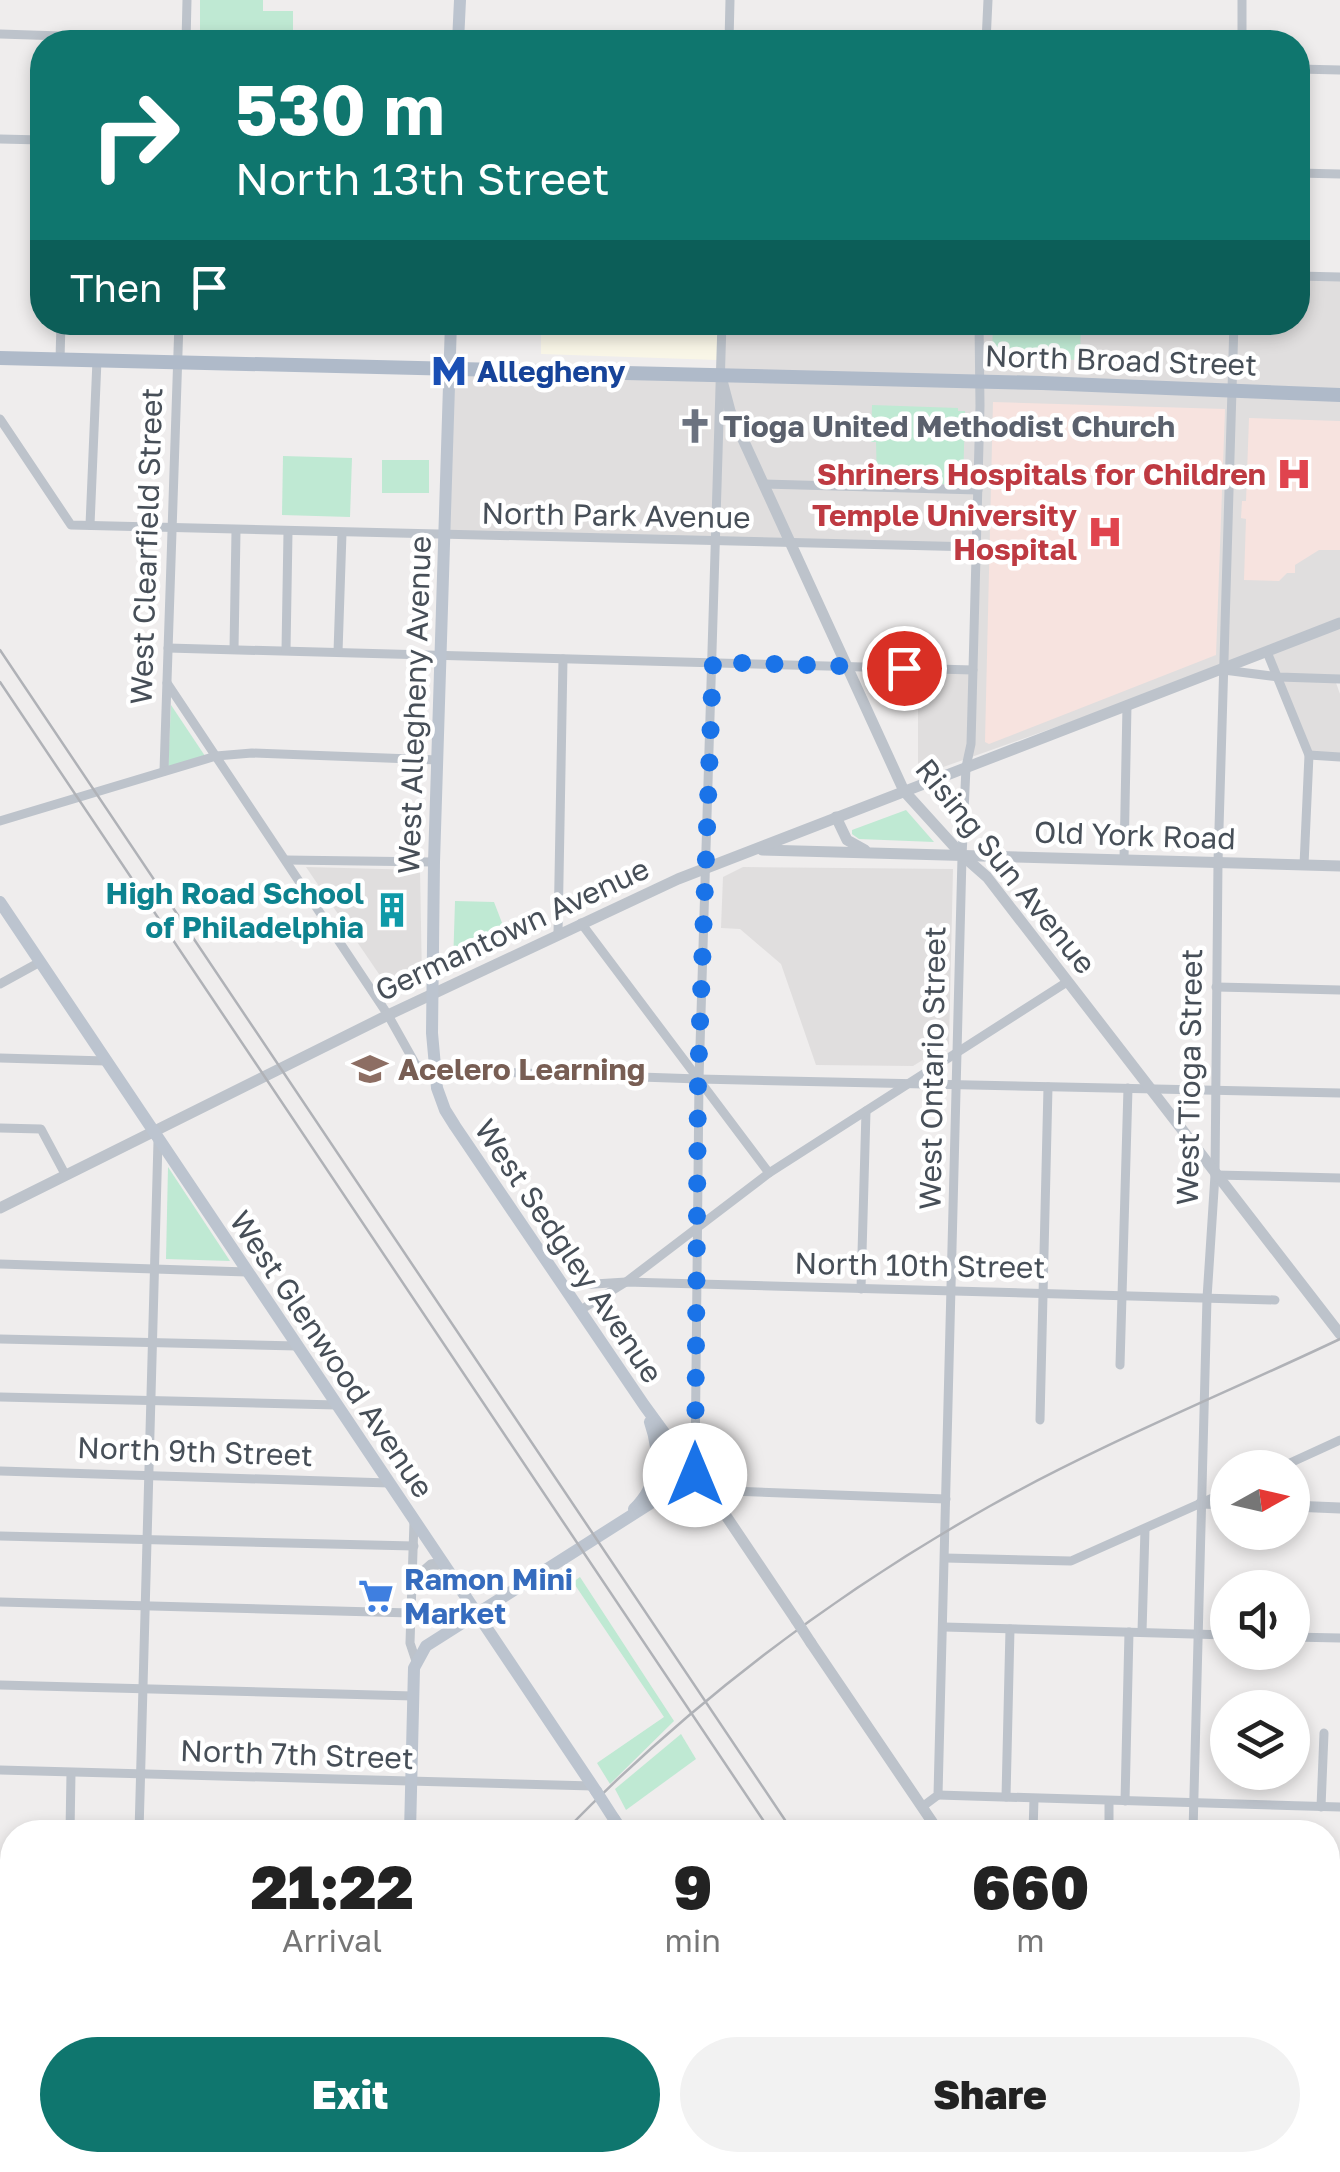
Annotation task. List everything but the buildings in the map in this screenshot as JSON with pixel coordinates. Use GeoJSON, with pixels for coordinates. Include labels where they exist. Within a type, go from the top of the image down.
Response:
{"type":"FeatureCollection","features":[{"type":"Feature","properties":{"kind":"main road"},"geometry":{"type":"LineString","coordinates":[[459,30],[460,0]]}},
{"type":"Feature","properties":{"kind":"main road","name":"West Allegheny Avenue"},"geometry":{"type":"LineString","coordinates":[[437,1088],[434,862],[451,335]]}},
{"type":"Feature","properties":{"kind":"main road","name":"North Broad Street"},"geometry":{"type":"LineString","coordinates":[[0,358],[1340,394]]}},
{"type":"Feature","properties":{"kind":"main road","name":"West Glenwood Avenue"},"geometry":{"type":"LineString","coordinates":[[0,902],[615,1820]]}},
{"type":"Feature","properties":{"kind":"main road","name":"West Sedgley Avenue"},"geometry":{"type":"LineString","coordinates":[[437,1088],[444,1110],[695,1475]]}},
{"type":"Feature","properties":{"kind":"main road"},"geometry":{"type":"LineString","coordinates":[[620,1522],[645,1495],[659,1460],[644,1405]]}},
{"type":"Feature","properties":{"kind":"main road"},"geometry":{"type":"LineString","coordinates":[[410,1820],[416,1661],[426,1646],[695,1475]]}},
{"type":"Feature","properties":{"kind":"street"},"geometry":{"type":"LineString","coordinates":[[186,30],[187,0]]}},
{"type":"Feature","properties":{"kind":"street"},"geometry":{"type":"LineString","coordinates":[[729,30],[730,0]]}},
{"type":"Feature","properties":{"kind":"street"},"geometry":{"type":"LineString","coordinates":[[987,30],[988,0]]}},
{"type":"Feature","properties":{"kind":"street"},"geometry":{"type":"LineString","coordinates":[[1242,0],[1242,30]]}},
{"type":"Feature","properties":{"kind":"street"},"geometry":{"type":"LineString","coordinates":[[0,34],[30,35]]}},
{"type":"Feature","properties":{"kind":"street"},"geometry":{"type":"LineString","coordinates":[[1310,69],[1340,70]]}},
{"type":"Feature","properties":{"kind":"street"},"geometry":{"type":"LineString","coordinates":[[0,139],[30,140]]}},
{"type":"Feature","properties":{"kind":"street"},"geometry":{"type":"LineString","coordinates":[[1310,173],[1340,174]]}},
{"type":"Feature","properties":{"kind":"street"},"geometry":{"type":"LineString","coordinates":[[1310,276],[1340,277]]}},
{"type":"Feature","properties":{"kind":"street"},"geometry":{"type":"LineString","coordinates":[[60,360],[61,335]]}},
{"type":"Feature","properties":{"kind":"street","name":"West Clearfield Street"},"geometry":{"type":"LineString","coordinates":[[164,771],[178,335]]}},
{"type":"Feature","properties":{"kind":"street"},"geometry":{"type":"LineString","coordinates":[[695,1475],[698,1079],[722,335]]}},
{"type":"Feature","properties":{"kind":"street","name":"West Ontario Street"},"geometry":{"type":"LineString","coordinates":[[938,1795],[962,854],[966,767],[971,744],[979,335]]}},
{"type":"Feature","properties":{"kind":"street","name":"West Tioga Street"},"geometry":{"type":"LineString","coordinates":[[1193,1820],[1207,1298],[1215,1175],[1218,862],[1234,335]]}},
{"type":"Feature","properties":{"kind":"street"},"geometry":{"type":"LineString","coordinates":[[90,526],[96,360]]}},
{"type":"Feature","properties":{"kind":"street","name":"Rising Sun Avenue"},"geometry":{"type":"LineString","coordinates":[[721,378],[730,411],[904,791],[987,877],[1340,1334]]}},
{"type":"Feature","properties":{"kind":"street","name":"North Park Avenue"},"geometry":{"type":"LineString","coordinates":[[0,420],[71,525],[976,547]]}},
{"type":"Feature","properties":{"kind":"street"},"geometry":{"type":"LineString","coordinates":[[764,484],[978,490]]}},
{"type":"Feature","properties":{"kind":"street"},"geometry":{"type":"LineString","coordinates":[[234,649],[236,530]]}},
{"type":"Feature","properties":{"kind":"street"},"geometry":{"type":"LineString","coordinates":[[286,650],[288,532]]}},
{"type":"Feature","properties":{"kind":"street"},"geometry":{"type":"LineString","coordinates":[[338,652],[342,533]]}},
{"type":"Feature","properties":{"kind":"street","name":"Germantown Avenue"},"geometry":{"type":"LineString","coordinates":[[0,1208],[156,1134],[388,1014],[707,867],[1340,623]]}},
{"type":"Feature","properties":{"kind":"street"},"geometry":{"type":"LineString","coordinates":[[168,648],[973,670]]}},
{"type":"Feature","properties":{"kind":"street"},"geometry":{"type":"LineString","coordinates":[[1268,652],[1309,756],[1304,865]]}},
{"type":"Feature","properties":{"kind":"street"},"geometry":{"type":"LineString","coordinates":[[558,934],[564,659]]}},
{"type":"Feature","properties":{"kind":"street"},"geometry":{"type":"LineString","coordinates":[[1224,670],[1279,678],[1340,679]]}},
{"type":"Feature","properties":{"kind":"street"},"geometry":{"type":"LineString","coordinates":[[167,684],[388,1014],[416,1065],[434,1070],[698,1079],[1340,1093]]}},
{"type":"Feature","properties":{"kind":"street"},"geometry":{"type":"LineString","coordinates":[[1124,860],[1127,705]]}},
{"type":"Feature","properties":{"kind":"street"},"geometry":{"type":"LineString","coordinates":[[0,821],[216,756],[252,753],[438,760]]}},
{"type":"Feature","properties":{"kind":"street"},"geometry":{"type":"LineString","coordinates":[[1309,756],[1340,757]]}},
{"type":"Feature","properties":{"kind":"street"},"geometry":{"type":"LineString","coordinates":[[836,817],[848,840],[869,852]]}},
{"type":"Feature","properties":{"kind":"street","name":"Old York Road"},"geometry":{"type":"LineString","coordinates":[[748,851],[1340,866]]}},
{"type":"Feature","properties":{"kind":"street"},"geometry":{"type":"LineString","coordinates":[[286,860],[434,862]]}},
{"type":"Feature","properties":{"kind":"street"},"geometry":{"type":"LineString","coordinates":[[581,923],[769,1173]]}},
{"type":"Feature","properties":{"kind":"street"},"geometry":{"type":"LineString","coordinates":[[0,984],[40,962]]}},
{"type":"Feature","properties":{"kind":"street"},"geometry":{"type":"LineString","coordinates":[[579,1310],[626,1282],[769,1173],[1067,982]]}},
{"type":"Feature","properties":{"kind":"street"},"geometry":{"type":"LineString","coordinates":[[1216,988],[1340,990]]}},
{"type":"Feature","properties":{"kind":"street"},"geometry":{"type":"LineString","coordinates":[[0,1058],[106,1061]]}},
{"type":"Feature","properties":{"kind":"street"},"geometry":{"type":"LineString","coordinates":[[1040,1420],[1048,1086]]}},
{"type":"Feature","properties":{"kind":"street"},"geometry":{"type":"LineString","coordinates":[[1120,1365],[1128,1088]]}},
{"type":"Feature","properties":{"kind":"street"},"geometry":{"type":"LineString","coordinates":[[861,1288],[866,1111]]}},
{"type":"Feature","properties":{"kind":"street"},"geometry":{"type":"LineString","coordinates":[[0,1128],[41,1129],[65,1174]]}},
{"type":"Feature","properties":{"kind":"street"},"geometry":{"type":"LineString","coordinates":[[139,1820],[156,1134]]}},
{"type":"Feature","properties":{"kind":"street"},"geometry":{"type":"LineString","coordinates":[[1215,1175],[1340,1178]]}},
{"type":"Feature","properties":{"kind":"street"},"geometry":{"type":"LineString","coordinates":[[0,1264],[247,1272]]}},
{"type":"Feature","properties":{"kind":"street","name":"North 10th Street"},"geometry":{"type":"LineString","coordinates":[[563,1286],[626,1282],[1275,1300]]}},
{"type":"Feature","properties":{"kind":"street"},"geometry":{"type":"LineString","coordinates":[[0,1339],[297,1346]]}},
{"type":"Feature","properties":{"kind":"street"},"geometry":{"type":"LineString","coordinates":[[0,1397],[337,1404]]}},
{"type":"Feature","properties":{"kind":"street"},"geometry":{"type":"LineString","coordinates":[[1310,1454],[1340,1440]]}},
{"type":"Feature","properties":{"kind":"street","name":"North 9th Street"},"geometry":{"type":"LineString","coordinates":[[0,1471],[389,1482]]}},
{"type":"Feature","properties":{"kind":"street","name":"West Sedgley Avenue"},"geometry":{"type":"LineString","coordinates":[[695,1475],[931,1820]]}},
{"type":"Feature","properties":{"kind":"street"},"geometry":{"type":"LineString","coordinates":[[674,1489],[946,1499]]}},
{"type":"Feature","properties":{"kind":"street"},"geometry":{"type":"LineString","coordinates":[[945,1558],[1071,1561],[1210,1499]]}},
{"type":"Feature","properties":{"kind":"street"},"geometry":{"type":"LineString","coordinates":[[1201,1503],[1210,1503]]}},
{"type":"Feature","properties":{"kind":"street"},"geometry":{"type":"LineString","coordinates":[[1310,1507],[1340,1508]]}},
{"type":"Feature","properties":{"kind":"street"},"geometry":{"type":"LineString","coordinates":[[414,1520],[411,1652],[416,1661]]}},
{"type":"Feature","properties":{"kind":"street"},"geometry":{"type":"LineString","coordinates":[[1142,1632],[1145,1529]]}},
{"type":"Feature","properties":{"kind":"street"},"geometry":{"type":"LineString","coordinates":[[0,1536],[414,1546]]}},
{"type":"Feature","properties":{"kind":"street"},"geometry":{"type":"LineString","coordinates":[[414,1580],[431,1565],[442,1563]]}},
{"type":"Feature","properties":{"kind":"street"},"geometry":{"type":"LineString","coordinates":[[0,1602],[411,1612]]}},
{"type":"Feature","properties":{"kind":"street"},"geometry":{"type":"LineString","coordinates":[[944,1626],[1210,1634]]}},
{"type":"Feature","properties":{"kind":"street"},"geometry":{"type":"LineString","coordinates":[[1006,1797],[1010,1629]]}},
{"type":"Feature","properties":{"kind":"street"},"geometry":{"type":"LineString","coordinates":[[1125,1800],[1129,1632]]}},
{"type":"Feature","properties":{"kind":"street"},"geometry":{"type":"LineString","coordinates":[[1310,1637],[1340,1638]]}},
{"type":"Feature","properties":{"kind":"street"},"geometry":{"type":"LineString","coordinates":[[0,1685],[413,1696]]}},
{"type":"Feature","properties":{"kind":"street"},"geometry":{"type":"LineString","coordinates":[[1322,1806],[1324,1733]]}},
{"type":"Feature","properties":{"kind":"street","name":"North 7th Street"},"geometry":{"type":"LineString","coordinates":[[0,1770],[594,1788]]}},
{"type":"Feature","properties":{"kind":"street"},"geometry":{"type":"LineString","coordinates":[[70,1820],[71,1773]]}},
{"type":"Feature","properties":{"kind":"street"},"geometry":{"type":"LineString","coordinates":[[922,1807],[938,1795],[1340,1807]]}},
{"type":"Feature","properties":{"kind":"street"},"geometry":{"type":"LineString","coordinates":[[1033,1820],[1034,1798]]}},
{"type":"Feature","properties":{"kind":"street"},"geometry":{"type":"LineString","coordinates":[[1109,1801],[1109,1820]]}},
{"type":"Feature","properties":{"kind":"shaded area"},"geometry":{"type":"Polygon","coordinates":[[[1310,276],[1340,277],[1340,679],[1335,680],[1340,694],[1340,757],[1309,755],[1267,652],[918,776],[918,668],[972,669],[975,547],[444,536],[450,370],[720,377],[722,335],[1310,335],[1310,276]]]}},
{"type":"Feature","properties":{"kind":"shaded area"},"geometry":{"type":"Polygon","coordinates":[[[541,335],[717,335],[717,360],[541,354],[541,335]]]}},
{"type":"Feature","properties":{"kind":"shaded area","name":"Temple University Hospital"},"geometry":{"type":"Polygon","coordinates":[[[993,402],[1225,409],[1216,655],[989,744],[985,742],[993,402]]]}},
{"type":"Feature","properties":{"kind":"shaded area","name":"Shriners Hospitals for Children"},"geometry":{"type":"Polygon","coordinates":[[[1249,418],[1340,421],[1340,550],[1319,550],[1295,565],[1295,573],[1287,573],[1279,581],[1244,580],[1246,519],[1241,518],[1242,501],[1246,501],[1249,418]]]}},
{"type":"Feature","properties":{"kind":"shaded area","name":"High Road School of Philadelphia"},"geometry":{"type":"Polygon","coordinates":[[[306,867],[420,870],[422,982],[394,996],[306,867]]]}},
{"type":"Feature","properties":{"kind":"shaded area"},"geometry":{"type":"Polygon","coordinates":[[[743,867],[953,869],[949,1044],[913,1066],[816,1065],[781,964],[740,929],[721,928],[723,877],[743,867]]]}},
{"type":"Feature","properties":{"kind":"green space"},"geometry":{"type":"Polygon","coordinates":[[[200,0],[263,0],[263,11],[293,11],[293,30],[200,30],[200,0]]]}},
{"type":"Feature","properties":{"kind":"green space"},"geometry":{"type":"Polygon","coordinates":[[[993,335],[1081,335],[1080,360],[992,357],[993,335]]]}},
{"type":"Feature","properties":{"kind":"green space"},"geometry":{"type":"Polygon","coordinates":[[[872,405],[965,411],[963,485],[877,482],[876,442],[871,442],[872,405]]]}},
{"type":"Feature","properties":{"kind":"green space"},"geometry":{"type":"Polygon","coordinates":[[[283,456],[352,458],[350,517],[282,515],[283,456]]]}},
{"type":"Feature","properties":{"kind":"green space"},"geometry":{"type":"Polygon","coordinates":[[[382,460],[429,460],[429,493],[382,493],[382,460]]]}},
{"type":"Feature","properties":{"kind":"green space"},"geometry":{"type":"Polygon","coordinates":[[[171,705],[205,756],[168,768],[171,705]]]}},
{"type":"Feature","properties":{"kind":"green space"},"geometry":{"type":"Polygon","coordinates":[[[906,810],[934,842],[859,839],[852,834],[852,830],[906,810]]]}},
{"type":"Feature","properties":{"kind":"green space"},"geometry":{"type":"Polygon","coordinates":[[[455,901],[494,902],[509,941],[453,966],[455,901]]]}},
{"type":"Feature","properties":{"kind":"green space"},"geometry":{"type":"Polygon","coordinates":[[[168,1167],[230,1261],[166,1259],[168,1167]]]}},
{"type":"Feature","properties":{"kind":"green space"},"geometry":{"type":"Polygon","coordinates":[[[580,1577],[674,1721],[610,1784],[597,1763],[664,1717],[573,1582],[580,1577]]]}},
{"type":"Feature","properties":{"kind":"green space"},"geometry":{"type":"Polygon","coordinates":[[[681,1734],[696,1759],[626,1810],[615,1789],[681,1734]]]}},
{"type":"Feature","properties":{"kind":"railway"},"geometry":{"type":"LineString","coordinates":[[0,650],[785,1820]]}},
{"type":"Feature","properties":{"kind":"railway"},"geometry":{"type":"LineString","coordinates":[[0,682],[763,1820]]}},
{"type":"Feature","properties":{"kind":"railway"},"geometry":{"type":"LineString","coordinates":[[576,1820],[661,1739],[765,1654],[932,1540],[1120,1440],[1340,1339]]}},
{"type":"Feature","properties":{"kind":"place","name":"Allegheny"},"geometry":{"type":"Point","coordinates":[449,371]}},
{"type":"Feature","properties":{"kind":"place","name":"Tioga United Methodist Church"},"geometry":{"type":"Point","coordinates":[695,426]}},
{"type":"Feature","properties":{"kind":"place","name":"Shriners Hospitals for Children"},"geometry":{"type":"Point","coordinates":[1294,474]}},
{"type":"Feature","properties":{"kind":"place","name":"Temple University Hospital"},"geometry":{"type":"Point","coordinates":[1105,532]}},
{"type":"Feature","properties":{"kind":"place","name":"High Road School of Philadelphia"},"geometry":{"type":"Point","coordinates":[392,910]}},
{"type":"Feature","properties":{"kind":"place","name":"Acelero Learning"},"geometry":{"type":"Point","coordinates":[370,1069]}},
{"type":"Feature","properties":{"kind":"place","name":"Ramon Mini Market"},"geometry":{"type":"Point","coordinates":[376,1596]}},
{"type":"Feature","properties":{"kind":"route"},"geometry":{"type":"LineString","coordinates":[[695,1475],[698,1079],[713,662],[904,668]]}}]}
